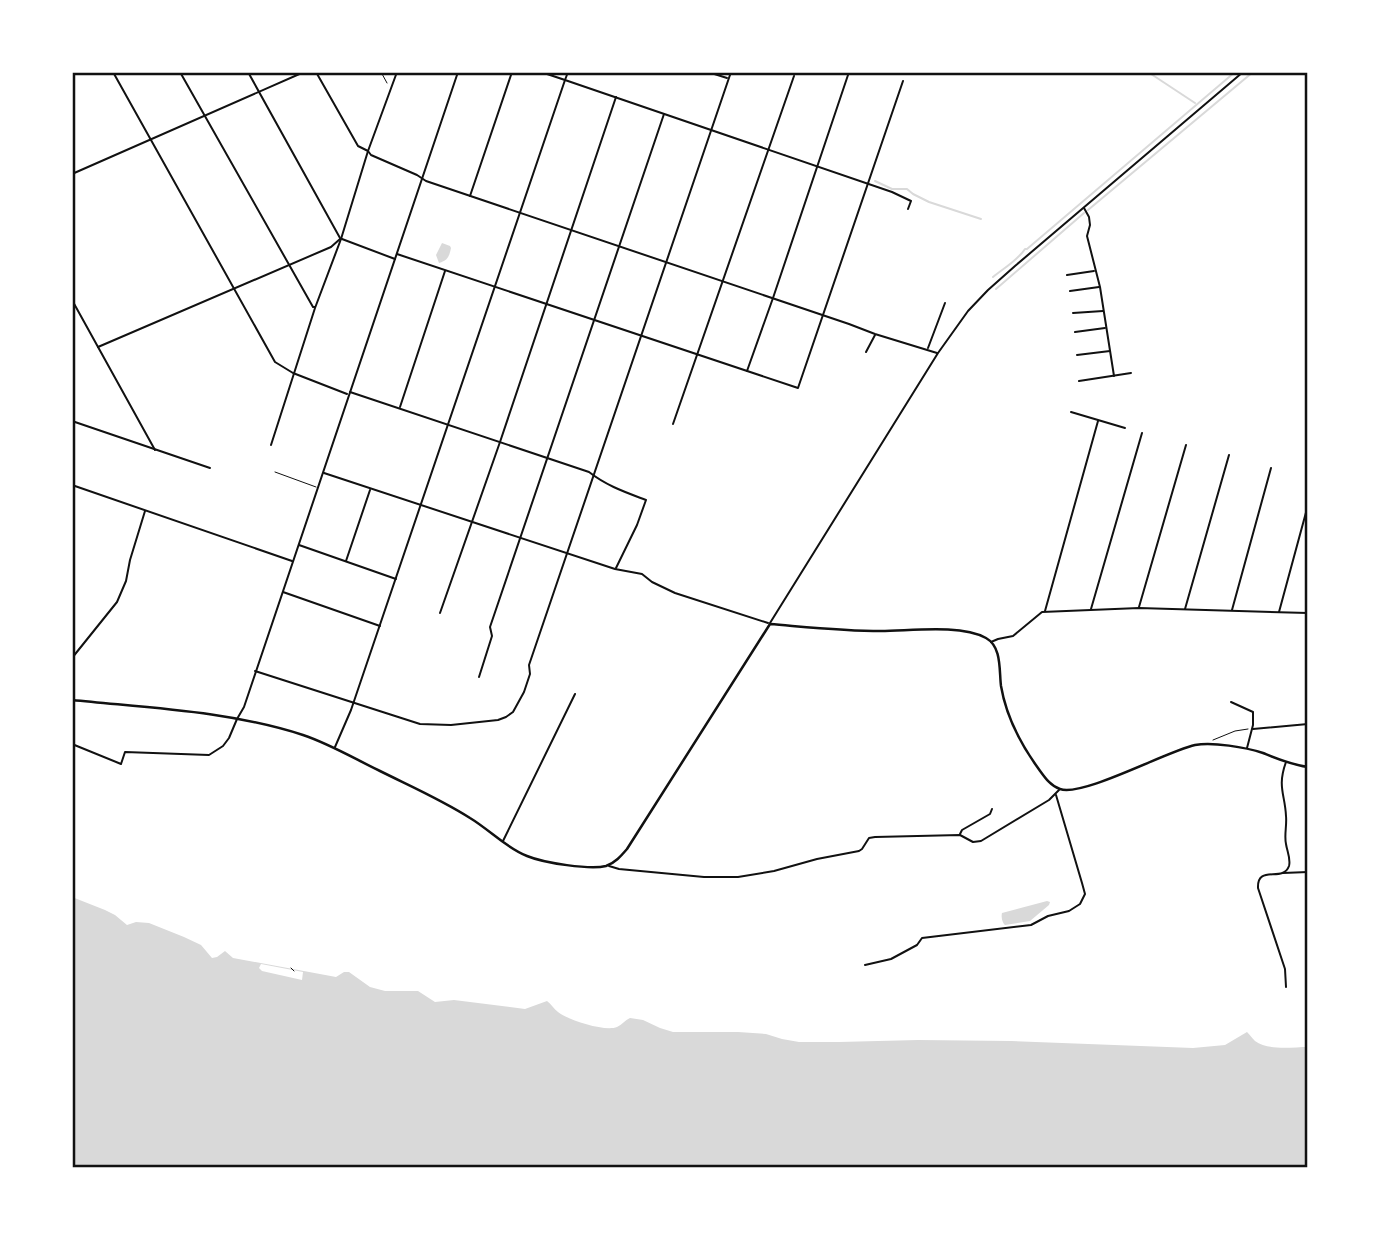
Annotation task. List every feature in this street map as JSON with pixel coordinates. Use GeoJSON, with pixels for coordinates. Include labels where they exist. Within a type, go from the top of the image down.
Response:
{"type":"FeatureCollection","features":[{"type":"Feature","properties":{"kind":"main road"},"geometry":{"type":"LineString","coordinates":[[72,700],[237,719],[299,734],[334,748],[459,811],[520,853],[545,862],[592,867],[608,865],[620,858],[627,849],[770,624],[880,631],[938,629],[980,635],[991,642],[998,655],[1007,712],[1016,734],[1044,776],[1059,789],[1075,789],[1188,747],[1209,744],[1247,749],[1308,767]]}},
{"type":"Feature","properties":{"kind":"street"},"geometry":{"type":"LineString","coordinates":[[113,72],[275,362],[293,373],[349,393],[400,407],[589,472],[616,489],[646,500],[615,569]]}},
{"type":"Feature","properties":{"kind":"street"},"geometry":{"type":"LineString","coordinates":[[180,72],[315,308]]}},
{"type":"Feature","properties":{"kind":"street"},"geometry":{"type":"LineString","coordinates":[[248,72],[341,239],[395,259]]}},
{"type":"Feature","properties":{"kind":"street"},"geometry":{"type":"LineString","coordinates":[[72,174],[304,72]]}},
{"type":"Feature","properties":{"kind":"street"},"geometry":{"type":"LineString","coordinates":[[316,72],[358,146],[426,181],[938,353]]}},
{"type":"Feature","properties":{"kind":"street"},"geometry":{"type":"LineString","coordinates":[[271,445],[293,373],[397,72]]}},
{"type":"Feature","properties":{"kind":"street"},"geometry":{"type":"LineString","coordinates":[[72,744],[121,764],[125,752],[209,755],[223,746],[229,738],[243,710],[458,72]]}},
{"type":"Feature","properties":{"kind":"street"},"geometry":{"type":"LineString","coordinates":[[470,196],[512,72]]}},
{"type":"Feature","properties":{"kind":"street"},"geometry":{"type":"LineString","coordinates":[[541,72],[869,183],[911,201],[908,209]]}},
{"type":"Feature","properties":{"kind":"street"},"geometry":{"type":"LineString","coordinates":[[334,748],[380,626],[568,72]]}},
{"type":"Feature","properties":{"kind":"street"},"geometry":{"type":"LineString","coordinates":[[708,72],[729,79]]}},
{"type":"Feature","properties":{"kind":"street"},"geometry":{"type":"LineString","coordinates":[[255,671],[420,724],[498,720],[513,712],[524,692],[530,664],[593,475],[731,72]]}},
{"type":"Feature","properties":{"kind":"street"},"geometry":{"type":"LineString","coordinates":[[323,473],[615,569],[642,574],[675,593],[770,624],[938,353],[977,300],[1243,72]]}},
{"type":"Feature","properties":{"kind":"street"},"geometry":{"type":"LineString","coordinates":[[747,371],[848,75]]}},
{"type":"Feature","properties":{"kind":"street"},"geometry":{"type":"LineString","coordinates":[[673,424],[794,76]]}},
{"type":"Feature","properties":{"kind":"street"},"geometry":{"type":"LineString","coordinates":[[397,254],[798,388],[903,81]]}},
{"type":"Feature","properties":{"kind":"street"},"geometry":{"type":"LineString","coordinates":[[440,613],[616,97]]}},
{"type":"Feature","properties":{"kind":"street"},"geometry":{"type":"LineString","coordinates":[[479,677],[492,636],[489,627],[664,114]]}},
{"type":"Feature","properties":{"kind":"street"},"geometry":{"type":"LineString","coordinates":[[1084,208],[1089,218],[1087,236],[1100,287],[1114,376]]}},
{"type":"Feature","properties":{"kind":"street"},"geometry":{"type":"LineString","coordinates":[[98,348],[331,247],[341,239]]}},
{"type":"Feature","properties":{"kind":"street"},"geometry":{"type":"LineString","coordinates":[[400,407],[446,270]]}},
{"type":"Feature","properties":{"kind":"street"},"geometry":{"type":"LineString","coordinates":[[1067,275],[1096,270]]}},
{"type":"Feature","properties":{"kind":"street"},"geometry":{"type":"LineString","coordinates":[[1070,290],[1100,287]]}},
{"type":"Feature","properties":{"kind":"street"},"geometry":{"type":"LineString","coordinates":[[72,300],[155,450]]}},
{"type":"Feature","properties":{"kind":"street"},"geometry":{"type":"LineString","coordinates":[[927,350],[945,303]]}},
{"type":"Feature","properties":{"kind":"street"},"geometry":{"type":"LineString","coordinates":[[1073,313],[1104,311]]}},
{"type":"Feature","properties":{"kind":"street"},"geometry":{"type":"LineString","coordinates":[[1075,332],[1106,328]]}},
{"type":"Feature","properties":{"kind":"street"},"geometry":{"type":"LineString","coordinates":[[866,352],[875,334]]}},
{"type":"Feature","properties":{"kind":"street"},"geometry":{"type":"LineString","coordinates":[[1077,355],[1110,351]]}},
{"type":"Feature","properties":{"kind":"street"},"geometry":{"type":"LineString","coordinates":[[1079,381],[1131,373]]}},
{"type":"Feature","properties":{"kind":"street"},"geometry":{"type":"LineString","coordinates":[[1071,412],[1125,428]]}},
{"type":"Feature","properties":{"kind":"street"},"geometry":{"type":"LineString","coordinates":[[72,415],[76,422]]}},
{"type":"Feature","properties":{"kind":"street"},"geometry":{"type":"LineString","coordinates":[[72,421],[210,468]]}},
{"type":"Feature","properties":{"kind":"street"},"geometry":{"type":"LineString","coordinates":[[991,642],[1013,636],[1043,612],[1098,421]]}},
{"type":"Feature","properties":{"kind":"street"},"geometry":{"type":"LineString","coordinates":[[1090,610],[1142,433]]}},
{"type":"Feature","properties":{"kind":"street"},"geometry":{"type":"LineString","coordinates":[[1139,608],[1186,445]]}},
{"type":"Feature","properties":{"kind":"street"},"geometry":{"type":"LineString","coordinates":[[1185,610],[1229,455]]}},
{"type":"Feature","properties":{"kind":"street"},"geometry":{"type":"LineString","coordinates":[[1232,611],[1271,468]]}},
{"type":"Feature","properties":{"kind":"street"},"geometry":{"type":"LineString","coordinates":[[72,485],[292,561]]}},
{"type":"Feature","properties":{"kind":"street"},"geometry":{"type":"LineString","coordinates":[[345,561],[370,489]]}},
{"type":"Feature","properties":{"kind":"street"},"geometry":{"type":"LineString","coordinates":[[1279,613],[1308,505]]}},
{"type":"Feature","properties":{"kind":"street"},"geometry":{"type":"LineString","coordinates":[[72,658],[117,602],[146,510]]}},
{"type":"Feature","properties":{"kind":"street"},"geometry":{"type":"LineString","coordinates":[[298,545],[396,579]]}},
{"type":"Feature","properties":{"kind":"street"},"geometry":{"type":"LineString","coordinates":[[282,592],[380,626]]}},
{"type":"Feature","properties":{"kind":"street"},"geometry":{"type":"LineString","coordinates":[[1043,612],[1139,608],[1308,613]]}},
{"type":"Feature","properties":{"kind":"street"},"geometry":{"type":"LineString","coordinates":[[502,842],[575,694]]}},
{"type":"Feature","properties":{"kind":"street"},"geometry":{"type":"LineString","coordinates":[[1231,702],[1253,712],[1247,749]]}},
{"type":"Feature","properties":{"kind":"street"},"geometry":{"type":"LineString","coordinates":[[1252,729],[1308,724]]}},
{"type":"Feature","properties":{"kind":"street"},"geometry":{"type":"LineString","coordinates":[[1282,873],[1290,863],[1285,838],[1286,815],[1282,792],[1282,776],[1286,762]]}},
{"type":"Feature","properties":{"kind":"street"},"geometry":{"type":"LineString","coordinates":[[608,865],[619,869],[704,877],[738,877],[859,851],[869,838],[960,835],[973,842],[981,841],[1056,794],[1059,789]]}},
{"type":"Feature","properties":{"kind":"street"},"geometry":{"type":"LineString","coordinates":[[865,965],[891,959],[917,945],[922,938],[1031,925],[1048,916],[1069,911],[1080,904],[1085,894],[1056,794]]}},
{"type":"Feature","properties":{"kind":"street"},"geometry":{"type":"LineString","coordinates":[[960,835],[962,830],[990,814],[992,809]]}},
{"type":"Feature","properties":{"kind":"street"},"geometry":{"type":"LineString","coordinates":[[1286,987],[1285,969],[1258,883],[1261,877],[1308,872]]}},
{"type":"Feature","properties":{"kind":"lane"},"geometry":{"type":"LineString","coordinates":[[275,472],[317,488]]}},
{"type":"Feature","properties":{"kind":"path"},"geometry":{"type":"LineString","coordinates":[[381,72],[390,88]]}},
{"type":"Feature","properties":{"kind":"path"},"geometry":{"type":"LineString","coordinates":[[1209,744],[1217,737],[1252,729]]}},
{"type":"Feature","properties":{"kind":"path"},"geometry":{"type":"LineString","coordinates":[[291,968],[294,971]]}},
{"type":"Feature","properties":{"kind":"shaded area"},"geometry":{"type":"Polygon","coordinates":[[[442,243],[451,248],[448,258],[439,263],[436,255],[442,243]]]}},
{"type":"Feature","properties":{"kind":"shaded area"},"geometry":{"type":"Polygon","coordinates":[[[72,897],[115,915],[127,925],[136,922],[149,923],[184,937],[201,945],[212,958],[225,951],[233,958],[336,977],[349,972],[370,987],[385,991],[418,991],[435,1002],[454,1000],[525,1009],[547,1001],[558,1012],[570,1018],[604,1028],[617,1027],[630,1018],[643,1020],[673,1032],[766,1034],[799,1042],[1011,1041],[1193,1048],[1225,1045],[1247,1032],[1255,1041],[1267,1046],[1308,1047],[1308,1167],[72,1167],[72,897]]]}},
{"type":"Feature","properties":{"kind":"shaded area"},"geometry":{"type":"Polygon","coordinates":[[[1050,902],[1049,905],[1030,921],[1005,925],[1003,923],[1002,913],[1050,902]]]}},
{"type":"Feature","properties":{"kind":"pier"},"geometry":{"type":"Polygon","coordinates":[[[261,964],[303,972],[302,980],[262,971],[259,968],[261,964]]]}},
{"type":"Feature","properties":{"kind":"waterway"},"geometry":{"type":"LineString","coordinates":[[1148,72],[1195,103]]}},
{"type":"Feature","properties":{"kind":"waterway"},"geometry":{"type":"LineString","coordinates":[[993,277],[1235,72]]}},
{"type":"Feature","properties":{"kind":"waterway"},"geometry":{"type":"LineString","coordinates":[[1088,210],[1253,72]]}},
{"type":"Feature","properties":{"kind":"waterway"},"geometry":{"type":"LineString","coordinates":[[875,181],[892,189],[907,189],[929,202],[981,219]]}},
{"type":"Feature","properties":{"kind":"waterway"},"geometry":{"type":"LineString","coordinates":[[996,289],[1084,213]]}}]}
